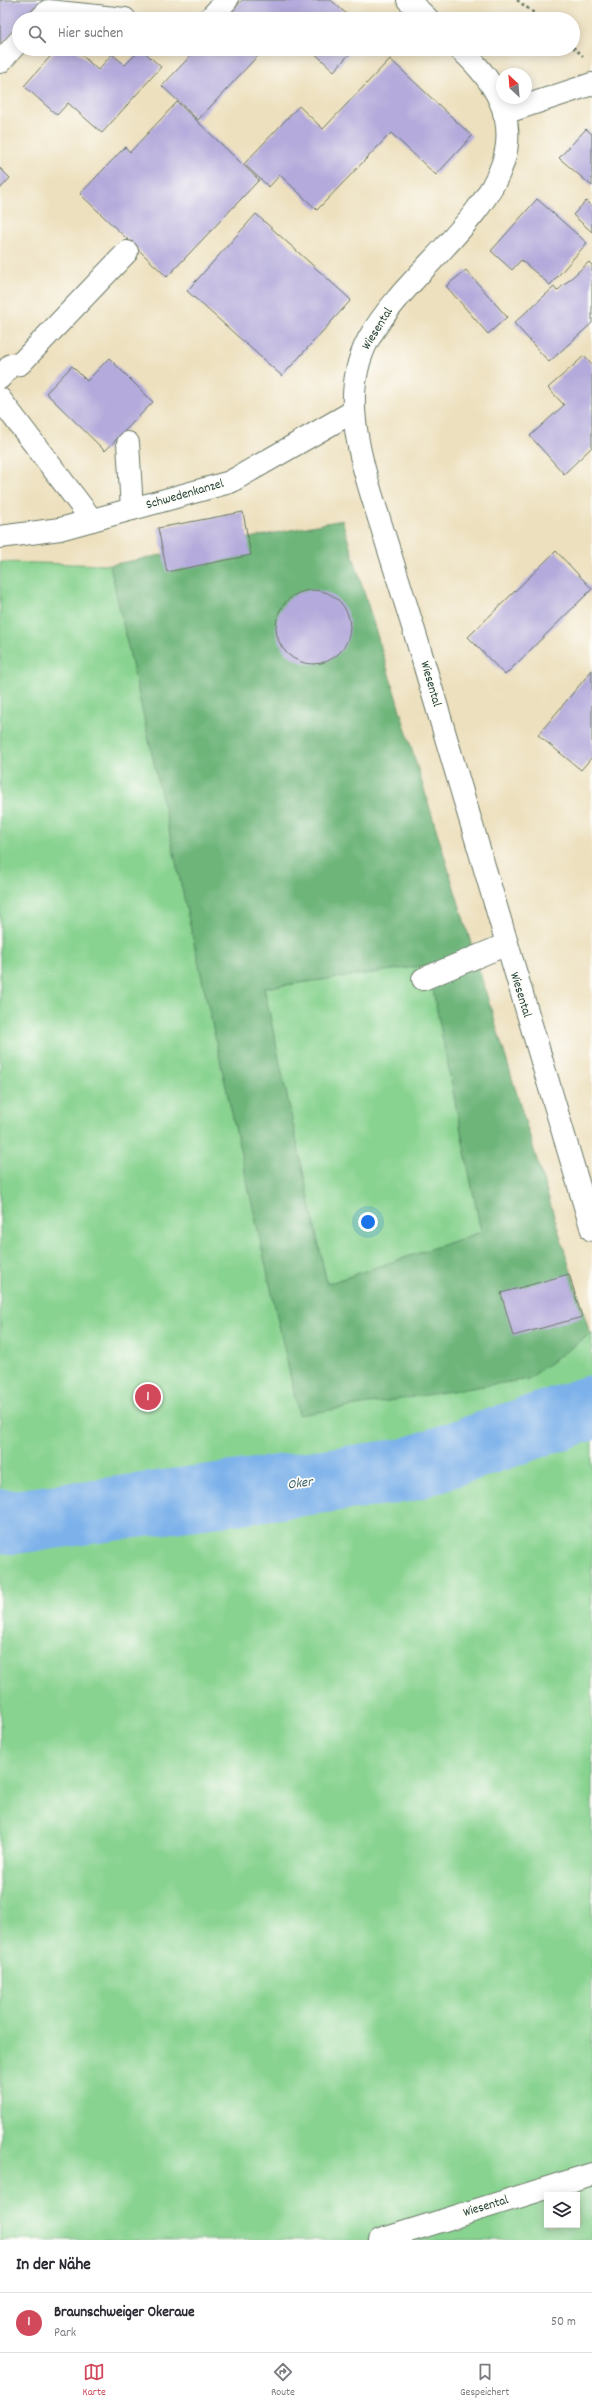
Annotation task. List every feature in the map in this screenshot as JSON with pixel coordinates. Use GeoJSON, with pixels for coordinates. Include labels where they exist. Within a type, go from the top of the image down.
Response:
{"type":"FeatureCollection","features":[{"type":"Feature","properties":{"kind":"street"},"geometry":{"type":"LineString","coordinates":[[216,12],[227,0]]}},
{"type":"Feature","properties":{"kind":"street"},"geometry":{"type":"LineString","coordinates":[[408,0],[421,12]]}},
{"type":"Feature","properties":{"kind":"street"},"geometry":{"type":"LineString","coordinates":[[47,12],[58,12]]}},
{"type":"Feature","properties":{"kind":"street"},"geometry":{"type":"LineString","coordinates":[[0,62],[12,49]]}},
{"type":"Feature","properties":{"kind":"street"},"geometry":{"type":"LineString","coordinates":[[468,56],[477,64],[494,90],[504,113],[592,84]]}},
{"type":"Feature","properties":{"kind":"street","name":"Wiesental"},"geometry":{"type":"LineString","coordinates":[[504,113],[506,148],[500,175],[476,212],[402,294],[368,341],[359,362],[354,388],[354,412],[361,451],[373,500],[414,629],[505,945],[592,1230]]}},
{"type":"Feature","properties":{"kind":"street"},"geometry":{"type":"LineString","coordinates":[[0,378],[11,365],[20,364],[127,252]]}},
{"type":"Feature","properties":{"kind":"street"},"geometry":{"type":"LineString","coordinates":[[0,399],[92,520]]}},
{"type":"Feature","properties":{"kind":"street","name":"Schwedenkanzel"},"geometry":{"type":"LineString","coordinates":[[0,537],[60,529],[230,482],[354,412]]}},
{"type":"Feature","properties":{"kind":"street"},"geometry":{"type":"LineString","coordinates":[[128,443],[132,510]]}},
{"type":"Feature","properties":{"kind":"street"},"geometry":{"type":"LineString","coordinates":[[423,979],[505,945]]}},
{"type":"Feature","properties":{"kind":"street","name":"Wiesental"},"geometry":{"type":"LineString","coordinates":[[380,2240],[592,2174]]}},
{"type":"Feature","properties":{"kind":"path"},"geometry":{"type":"LineString","coordinates":[[517,0],[533,12]]}},
{"type":"Feature","properties":{"kind":"green space"},"geometry":{"type":"Polygon","coordinates":[[[342,520],[590,1334],[528,1379],[299,1415],[110,565],[342,520]],[[428,965],[264,988],[327,1284],[481,1232],[428,965]]]}},
{"type":"Feature","properties":{"kind":"green space"},"geometry":{"type":"Polygon","coordinates":[[[0,562],[110,565],[299,1414],[528,1379],[592,1332],[592,2240],[0,2240],[0,562]]]}},
{"type":"Feature","properties":{"kind":"green space"},"geometry":{"type":"Polygon","coordinates":[[[428,965],[481,1232],[327,1284],[264,988],[428,965]]]}},
{"type":"Feature","properties":{"kind":"building"},"geometry":{"type":"Polygon","coordinates":[[[0,0],[43,0],[32,12],[12,12],[12,33],[0,45],[0,0]]]}},
{"type":"Feature","properties":{"kind":"building"},"geometry":{"type":"Polygon","coordinates":[[[242,0],[331,0],[344,12],[231,12],[242,0]]]}},
{"type":"Feature","properties":{"kind":"building"},"geometry":{"type":"Polygon","coordinates":[[[51,56],[83,56],[98,70],[110,56],[114,56],[125,65],[134,56],[149,56],[161,67],[102,133],[68,103],[57,115],[24,86],[51,56]]]}},
{"type":"Feature","properties":{"kind":"building"},"geometry":{"type":"Polygon","coordinates":[[[190,56],[257,56],[198,120],[162,86],[190,56]]]}},
{"type":"Feature","properties":{"kind":"building"},"geometry":{"type":"Polygon","coordinates":[[[318,56],[348,56],[334,71],[318,56]]]}},
{"type":"Feature","properties":{"kind":"building"},"geometry":{"type":"Polygon","coordinates":[[[390,59],[472,136],[436,175],[391,133],[317,210],[280,175],[269,187],[244,164],[299,106],[323,129],[390,59]]]}},
{"type":"Feature","properties":{"kind":"building"},"geometry":{"type":"Polygon","coordinates":[[[177,102],[259,180],[167,277],[80,194],[125,147],[130,152],[177,102]]]}},
{"type":"Feature","properties":{"kind":"building"},"geometry":{"type":"Polygon","coordinates":[[[586,129],[592,134],[592,186],[559,158],[586,129]]]}},
{"type":"Feature","properties":{"kind":"building"},"geometry":{"type":"Polygon","coordinates":[[[0,168],[10,178],[0,189],[0,168]]]}},
{"type":"Feature","properties":{"kind":"building"},"geometry":{"type":"Polygon","coordinates":[[[537,199],[587,243],[550,285],[521,260],[512,270],[491,251],[537,199]]]}},
{"type":"Feature","properties":{"kind":"building"},"geometry":{"type":"Polygon","coordinates":[[[586,201],[592,207],[592,232],[573,215],[586,201]]]}},
{"type":"Feature","properties":{"kind":"building"},"geometry":{"type":"Polygon","coordinates":[[[256,214],[351,300],[282,376],[187,291],[256,214]]]}},
{"type":"Feature","properties":{"kind":"building"},"geometry":{"type":"Polygon","coordinates":[[[589,262],[592,265],[592,323],[549,362],[514,323],[554,287],[557,291],[589,262]]]}},
{"type":"Feature","properties":{"kind":"building"},"geometry":{"type":"Polygon","coordinates":[[[466,270],[507,317],[488,334],[446,286],[466,270]]]}},
{"type":"Feature","properties":{"kind":"building"},"geometry":{"type":"Polygon","coordinates":[[[584,356],[592,365],[592,447],[564,474],[530,436],[564,405],[548,388],[584,356]]]}},
{"type":"Feature","properties":{"kind":"building"},"geometry":{"type":"Polygon","coordinates":[[[109,358],[153,402],[105,451],[46,393],[72,366],[87,381],[109,358]]]}},
{"type":"Feature","properties":{"kind":"building"},"geometry":{"type":"Polygon","coordinates":[[[243,512],[251,555],[167,572],[158,528],[243,512]]]}},
{"type":"Feature","properties":{"kind":"building"},"geometry":{"type":"Polygon","coordinates":[[[556,551],[592,589],[505,675],[468,637],[556,551]]]}},
{"type":"Feature","properties":{"kind":"building"},"geometry":{"type":"Polygon","coordinates":[[[313,590],[327,593],[339,601],[347,613],[350,627],[347,641],[339,653],[327,661],[313,664],[299,661],[287,653],[279,641],[276,627],[279,613],[287,601],[299,593],[313,590]]]}},
{"type":"Feature","properties":{"kind":"building"},"geometry":{"type":"Polygon","coordinates":[[[592,670],[592,757],[581,770],[538,735],[592,670]]]}},
{"type":"Feature","properties":{"kind":"building"},"geometry":{"type":"Polygon","coordinates":[[[569,1274],[582,1317],[513,1336],[501,1293],[569,1274]]]}},
{"type":"Feature","properties":{"kind":"waterway","name":"Oker"},"geometry":{"type":"LineString","coordinates":[[0,1521],[14,1522],[407,1470],[592,1407]]}},
{"type":"Feature","properties":{"kind":"place","name":"Braunschweiger Okeraue"},"geometry":{"type":"Point","coordinates":[148,1397]}}]}
